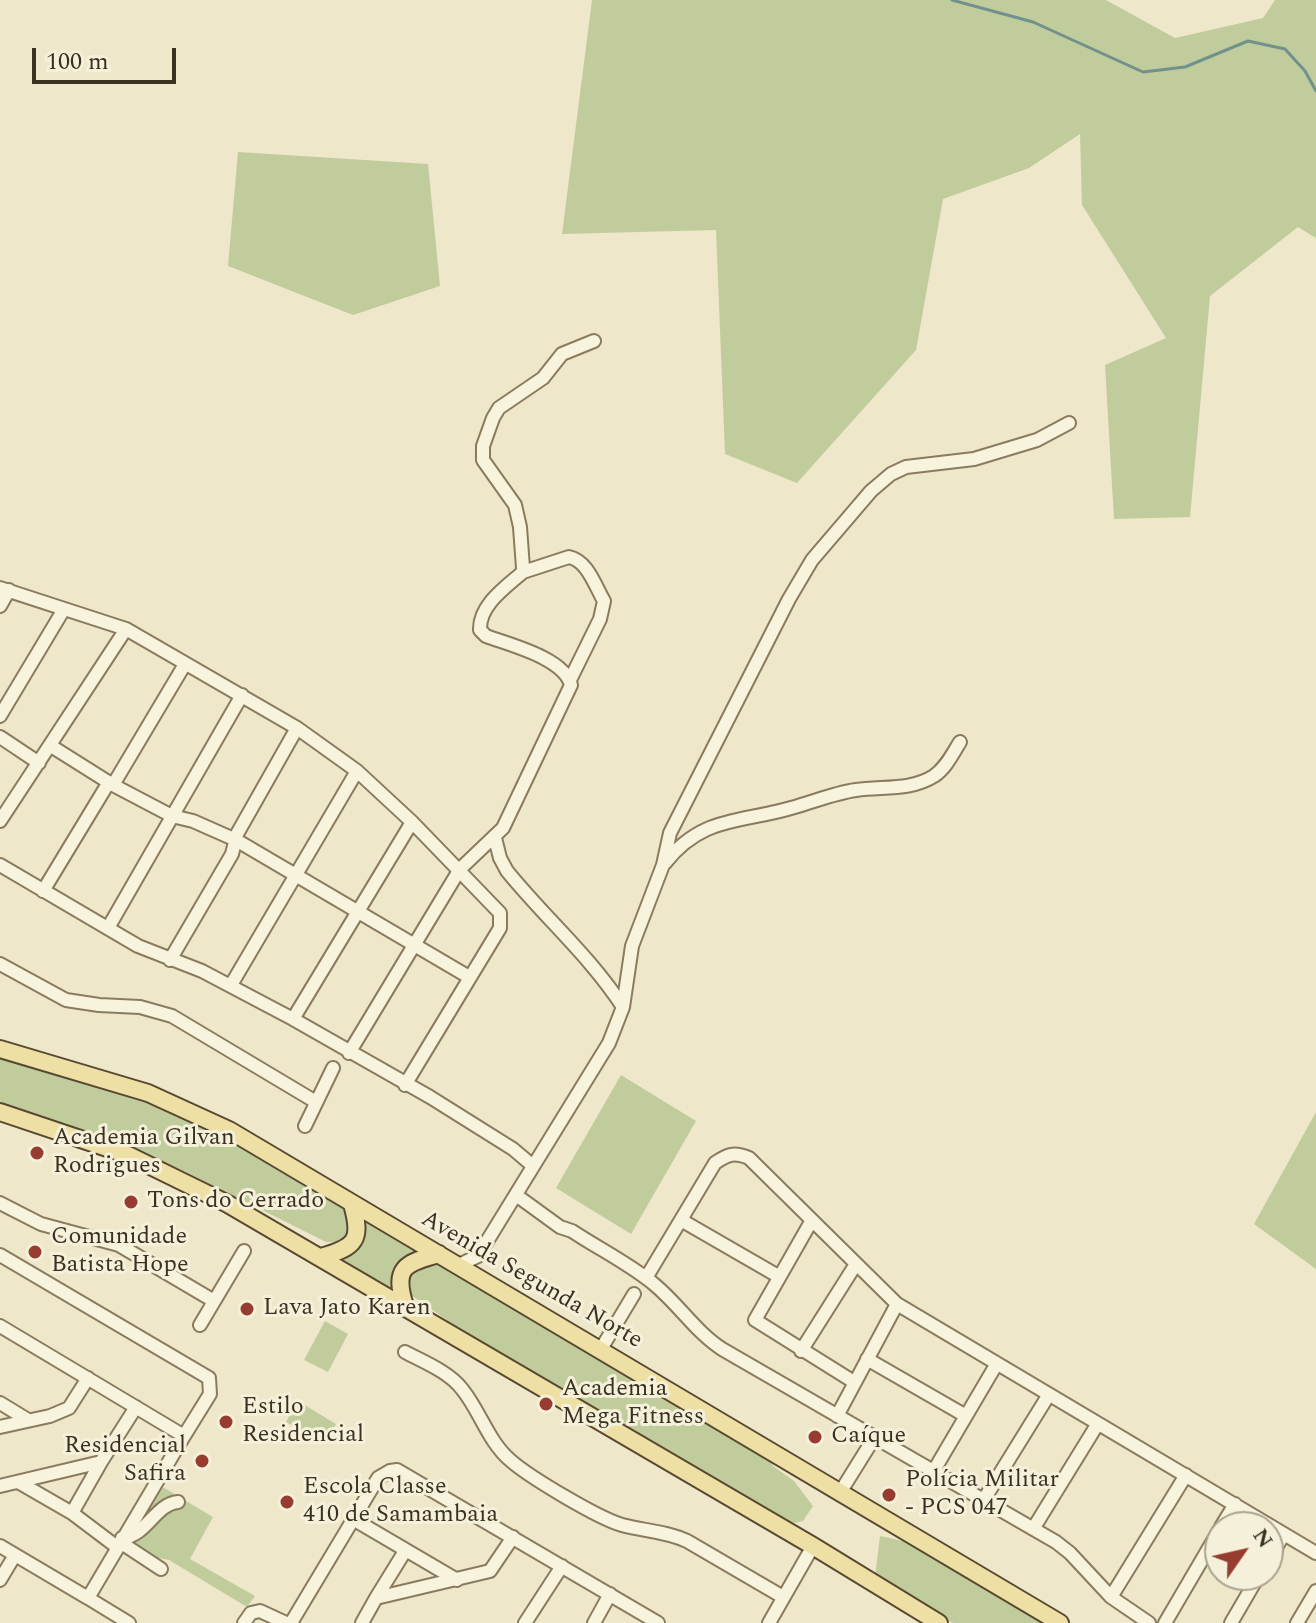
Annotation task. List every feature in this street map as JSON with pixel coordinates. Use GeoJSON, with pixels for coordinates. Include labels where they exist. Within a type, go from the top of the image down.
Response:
{"type":"FeatureCollection","features":[{"type":"Feature","properties":{"kind":"main road","name":"Avenida Segunda Norte"},"geometry":{"type":"LineString","coordinates":[[0,1049],[148,1093],[229,1130],[1060,1623]]}},
{"type":"Feature","properties":{"kind":"main road"},"geometry":{"type":"LineString","coordinates":[[0,1112],[159,1168],[321,1257],[939,1623]]}},
{"type":"Feature","properties":{"kind":"main road"},"geometry":{"type":"LineString","coordinates":[[321,1257],[349,1247],[355,1239],[358,1227],[352,1204]]}},
{"type":"Feature","properties":{"kind":"main road"},"geometry":{"type":"LineString","coordinates":[[405,1306],[400,1290],[400,1273],[417,1259],[439,1254]]}},
{"type":"Feature","properties":{"kind":"street"},"geometry":{"type":"LineString","coordinates":[[523,572],[515,505],[483,460],[483,446],[499,408],[543,378],[562,354],[594,341]]}},
{"type":"Feature","properties":{"kind":"street"},"geometry":{"type":"LineString","coordinates":[[459,1265],[478,1256],[609,1043],[623,1007],[632,946],[663,865],[670,833],[789,599],[812,560],[871,491],[891,474],[906,467],[974,459],[1037,440],[1069,423]]}},
{"type":"Feature","properties":{"kind":"street"},"geometry":{"type":"LineString","coordinates":[[349,1053],[460,869],[495,838],[509,817],[571,685],[568,675],[547,659],[486,636],[480,630],[481,619],[491,602],[523,572],[569,557],[582,562],[604,601],[600,619],[570,680]]}},
{"type":"Feature","properties":{"kind":"street"},"geometry":{"type":"LineString","coordinates":[[0,606],[4,589],[126,629],[297,728],[357,771],[460,869],[500,913],[500,928],[405,1085]]}},
{"type":"Feature","properties":{"kind":"street"},"geometry":{"type":"LineString","coordinates":[[0,716],[64,609]]}},
{"type":"Feature","properties":{"kind":"street"},"geometry":{"type":"LineString","coordinates":[[0,821],[126,629]]}},
{"type":"Feature","properties":{"kind":"street"},"geometry":{"type":"LineString","coordinates":[[43,891],[185,664]]}},
{"type":"Feature","properties":{"kind":"street"},"geometry":{"type":"LineString","coordinates":[[108,928],[242,695]]}},
{"type":"Feature","properties":{"kind":"street"},"geometry":{"type":"LineString","coordinates":[[170,960],[232,854],[236,840],[297,728]]}},
{"type":"Feature","properties":{"kind":"street"},"geometry":{"type":"LineString","coordinates":[[0,737],[39,763]]}},
{"type":"Feature","properties":{"kind":"street"},"geometry":{"type":"LineString","coordinates":[[663,865],[691,836],[707,828],[796,807],[840,792],[921,783],[942,770],[960,742]]}},
{"type":"Feature","properties":{"kind":"street"},"geometry":{"type":"LineString","coordinates":[[51,746],[172,816],[193,821],[236,840],[469,977]]}},
{"type":"Feature","properties":{"kind":"street"},"geometry":{"type":"LineString","coordinates":[[231,985],[357,771]]}},
{"type":"Feature","properties":{"kind":"street"},"geometry":{"type":"LineString","coordinates":[[293,1019],[412,822]]}},
{"type":"Feature","properties":{"kind":"street"},"geometry":{"type":"LineString","coordinates":[[495,838],[507,871],[580,949],[623,1007]]}},
{"type":"Feature","properties":{"kind":"street"},"geometry":{"type":"LineString","coordinates":[[0,865],[138,946],[202,971],[293,1019],[513,1149],[533,1166]]}},
{"type":"Feature","properties":{"kind":"street"},"geometry":{"type":"LineString","coordinates":[[0,964],[66,1000],[140,1007],[172,1016],[316,1102]]}},
{"type":"Feature","properties":{"kind":"street"},"geometry":{"type":"LineString","coordinates":[[305,1126],[333,1068]]}},
{"type":"Feature","properties":{"kind":"street"},"geometry":{"type":"LineString","coordinates":[[646,1278],[715,1163],[737,1153],[749,1158],[897,1304],[1246,1511]]}},
{"type":"Feature","properties":{"kind":"street"},"geometry":{"type":"LineString","coordinates":[[516,1195],[560,1227],[572,1231],[646,1278],[710,1341],[1070,1553],[1111,1597],[1149,1623]]}},
{"type":"Feature","properties":{"kind":"street"},"geometry":{"type":"LineString","coordinates":[[0,1203],[41,1224],[119,1245],[214,1301]]}},
{"type":"Feature","properties":{"kind":"street"},"geometry":{"type":"LineString","coordinates":[[681,1220],[778,1276]]}},
{"type":"Feature","properties":{"kind":"street"},"geometry":{"type":"LineString","coordinates":[[812,1220],[755,1320],[854,1382]]}},
{"type":"Feature","properties":{"kind":"street"},"geometry":{"type":"LineString","coordinates":[[200,1325],[244,1251]]}},
{"type":"Feature","properties":{"kind":"street"},"geometry":{"type":"LineString","coordinates":[[0,1255],[209,1378],[210,1394],[88,1598]]}},
{"type":"Feature","properties":{"kind":"street"},"geometry":{"type":"LineString","coordinates":[[478,1256],[480,1278]]}},
{"type":"Feature","properties":{"kind":"street"},"geometry":{"type":"LineString","coordinates":[[801,1351],[856,1264]]}},
{"type":"Feature","properties":{"kind":"street"},"geometry":{"type":"LineString","coordinates":[[601,1349],[634,1294]]}},
{"type":"Feature","properties":{"kind":"street"},"geometry":{"type":"LineString","coordinates":[[837,1416],[897,1304]]}},
{"type":"Feature","properties":{"kind":"street"},"geometry":{"type":"LineString","coordinates":[[0,1326],[184,1436]]}},
{"type":"Feature","properties":{"kind":"street"},"geometry":{"type":"LineString","coordinates":[[405,1352],[462,1388],[497,1445],[510,1460],[528,1473],[608,1520],[636,1529],[672,1534],[687,1541],[783,1597]]}},
{"type":"Feature","properties":{"kind":"street"},"geometry":{"type":"LineString","coordinates":[[867,1359],[966,1416]]}},
{"type":"Feature","properties":{"kind":"street"},"geometry":{"type":"LineString","coordinates":[[933,1472],[996,1365]]}},
{"type":"Feature","properties":{"kind":"street"},"geometry":{"type":"LineString","coordinates":[[0,1427],[50,1416],[69,1408],[88,1378]]}},
{"type":"Feature","properties":{"kind":"street"},"geometry":{"type":"LineString","coordinates":[[983,1501],[1048,1396]]}},
{"type":"Feature","properties":{"kind":"street"},"geometry":{"type":"LineString","coordinates":[[0,1403],[28,1420]]}},
{"type":"Feature","properties":{"kind":"street"},"geometry":{"type":"LineString","coordinates":[[72,1513],[136,1407]]}},
{"type":"Feature","properties":{"kind":"street"},"geometry":{"type":"LineString","coordinates":[[1033,1529],[1097,1425]]}},
{"type":"Feature","properties":{"kind":"street"},"geometry":{"type":"LineString","coordinates":[[841,1491],[874,1438]]}},
{"type":"Feature","properties":{"kind":"street"},"geometry":{"type":"LineString","coordinates":[[0,1486],[101,1462]]}},
{"type":"Feature","properties":{"kind":"street"},"geometry":{"type":"LineString","coordinates":[[244,1623],[251,1613],[260,1611],[288,1623],[378,1478],[397,1470],[610,1594],[644,1618],[658,1623]]}},
{"type":"Feature","properties":{"kind":"street"},"geometry":{"type":"LineString","coordinates":[[1111,1597],[1186,1475]]}},
{"type":"Feature","properties":{"kind":"street"},"geometry":{"type":"LineString","coordinates":[[20,1483],[161,1569]]}},
{"type":"Feature","properties":{"kind":"street"},"geometry":{"type":"LineString","coordinates":[[120,1542],[135,1535],[170,1503],[178,1502]]}},
{"type":"Feature","properties":{"kind":"street"},"geometry":{"type":"LineString","coordinates":[[1231,1511],[1235,1504]]}},
{"type":"Feature","properties":{"kind":"street"},"geometry":{"type":"LineString","coordinates":[[353,1519],[457,1580]]}},
{"type":"Feature","properties":{"kind":"street"},"geometry":{"type":"LineString","coordinates":[[1284,1534],[1316,1553]]}},
{"type":"Feature","properties":{"kind":"street"},"geometry":{"type":"LineString","coordinates":[[376,1598],[490,1571],[513,1537]]}},
{"type":"Feature","properties":{"kind":"street"},"geometry":{"type":"LineString","coordinates":[[0,1546],[129,1623]]}},
{"type":"Feature","properties":{"kind":"street"},"geometry":{"type":"LineString","coordinates":[[769,1623],[813,1546]]}},
{"type":"Feature","properties":{"kind":"street"},"geometry":{"type":"LineString","coordinates":[[362,1623],[405,1551]]}},
{"type":"Feature","properties":{"kind":"street"},"geometry":{"type":"LineString","coordinates":[[0,1580],[15,1555]]}},
{"type":"Feature","properties":{"kind":"street"},"geometry":{"type":"LineString","coordinates":[[1165,1623],[1204,1557]]}},
{"type":"Feature","properties":{"kind":"street"},"geometry":{"type":"LineString","coordinates":[[526,1623],[562,1566]]}},
{"type":"Feature","properties":{"kind":"street"},"geometry":{"type":"LineString","coordinates":[[1231,1623],[1250,1591]]}},
{"type":"Feature","properties":{"kind":"street"},"geometry":{"type":"LineString","coordinates":[[1297,1623],[1316,1591]]}},
{"type":"Feature","properties":{"kind":"street"},"geometry":{"type":"LineString","coordinates":[[594,1623],[610,1594]]}},
{"type":"Feature","properties":{"kind":"green space"},"geometry":{"type":"Polygon","coordinates":[[[592,0],[1106,0],[1175,38],[1263,18],[1275,0],[1316,0],[1316,238],[1298,227],[1210,296],[1190,517],[1114,519],[1105,365],[1166,338],[1082,205],[1080,134],[1029,168],[943,199],[916,350],[797,483],[725,454],[716,230],[562,234],[592,0]]]}},
{"type":"Feature","properties":{"kind":"green space"},"geometry":{"type":"Polygon","coordinates":[[[238,152],[428,164],[440,286],[353,315],[228,266],[238,152]]]}},
{"type":"Feature","properties":{"kind":"green space"},"geometry":{"type":"Polygon","coordinates":[[[0,1052],[147,1095],[229,1134],[345,1208],[351,1218],[350,1232],[339,1242],[326,1242],[182,1170],[116,1141],[0,1105],[0,1052]]]}},
{"type":"Feature","properties":{"kind":"green space"},"geometry":{"type":"Polygon","coordinates":[[[621,1075],[696,1121],[631,1234],[556,1188],[621,1075]]]}},
{"type":"Feature","properties":{"kind":"green space"},"geometry":{"type":"Polygon","coordinates":[[[1316,1112],[1316,1269],[1254,1224],[1316,1112]]]}},
{"type":"Feature","properties":{"kind":"green space"},"geometry":{"type":"Polygon","coordinates":[[[362,1216],[423,1250],[408,1255],[399,1264],[394,1291],[338,1260],[360,1244],[364,1227],[362,1216]]]}},
{"type":"Feature","properties":{"kind":"green space"},"geometry":{"type":"Polygon","coordinates":[[[438,1257],[768,1452],[773,1466],[794,1481],[813,1506],[803,1521],[794,1523],[784,1520],[454,1325],[411,1295],[407,1281],[410,1268],[438,1257]]]}},
{"type":"Feature","properties":{"kind":"green space"},"geometry":{"type":"Polygon","coordinates":[[[325,1321],[348,1334],[328,1372],[304,1360],[325,1321]]]}},
{"type":"Feature","properties":{"kind":"green space"},"geometry":{"type":"Polygon","coordinates":[[[298,1401],[336,1424],[324,1444],[286,1422],[298,1401]]]}},
{"type":"Feature","properties":{"kind":"green space"},"geometry":{"type":"Polygon","coordinates":[[[161,1486],[213,1517],[190,1559],[255,1596],[247,1607],[169,1560],[148,1556],[131,1543],[161,1486]]]}},
{"type":"Feature","properties":{"kind":"green space"},"geometry":{"type":"Polygon","coordinates":[[[880,1536],[917,1544],[1049,1623],[953,1623],[875,1577],[880,1536]]]}},
{"type":"Feature","properties":{"kind":"waterway"},"geometry":{"type":"LineString","coordinates":[[952,0],[1033,22],[1143,72],[1185,67],[1248,41],[1285,49],[1305,71],[1316,91]]}},
{"type":"Feature","properties":{"kind":"place","name":"Academia Gilvan Rodrigues"},"geometry":{"type":"Point","coordinates":[37,1153]}},
{"type":"Feature","properties":{"kind":"place","name":"Tons do Cerrado"},"geometry":{"type":"Point","coordinates":[131,1202]}},
{"type":"Feature","properties":{"kind":"place","name":"Comunidade Batista Hope"},"geometry":{"type":"Point","coordinates":[35,1252]}},
{"type":"Feature","properties":{"kind":"place","name":"Lava Jato Karen"},"geometry":{"type":"Point","coordinates":[247,1309]}},
{"type":"Feature","properties":{"kind":"place","name":"Academia Mega Fitness"},"geometry":{"type":"Point","coordinates":[546,1404]}},
{"type":"Feature","properties":{"kind":"place","name":"Estilo Residencial"},"geometry":{"type":"Point","coordinates":[226,1422]}},
{"type":"Feature","properties":{"kind":"place","name":"Caíque"},"geometry":{"type":"Point","coordinates":[815,1437]}},
{"type":"Feature","properties":{"kind":"place","name":"Residencial Safira"},"geometry":{"type":"Point","coordinates":[202,1461]}},
{"type":"Feature","properties":{"kind":"place","name":"Polícia Militar - PCS 047"},"geometry":{"type":"Point","coordinates":[889,1495]}},
{"type":"Feature","properties":{"kind":"place","name":"Escola Classe 410 de Samambaia"},"geometry":{"type":"Point","coordinates":[287,1502]}}]}
